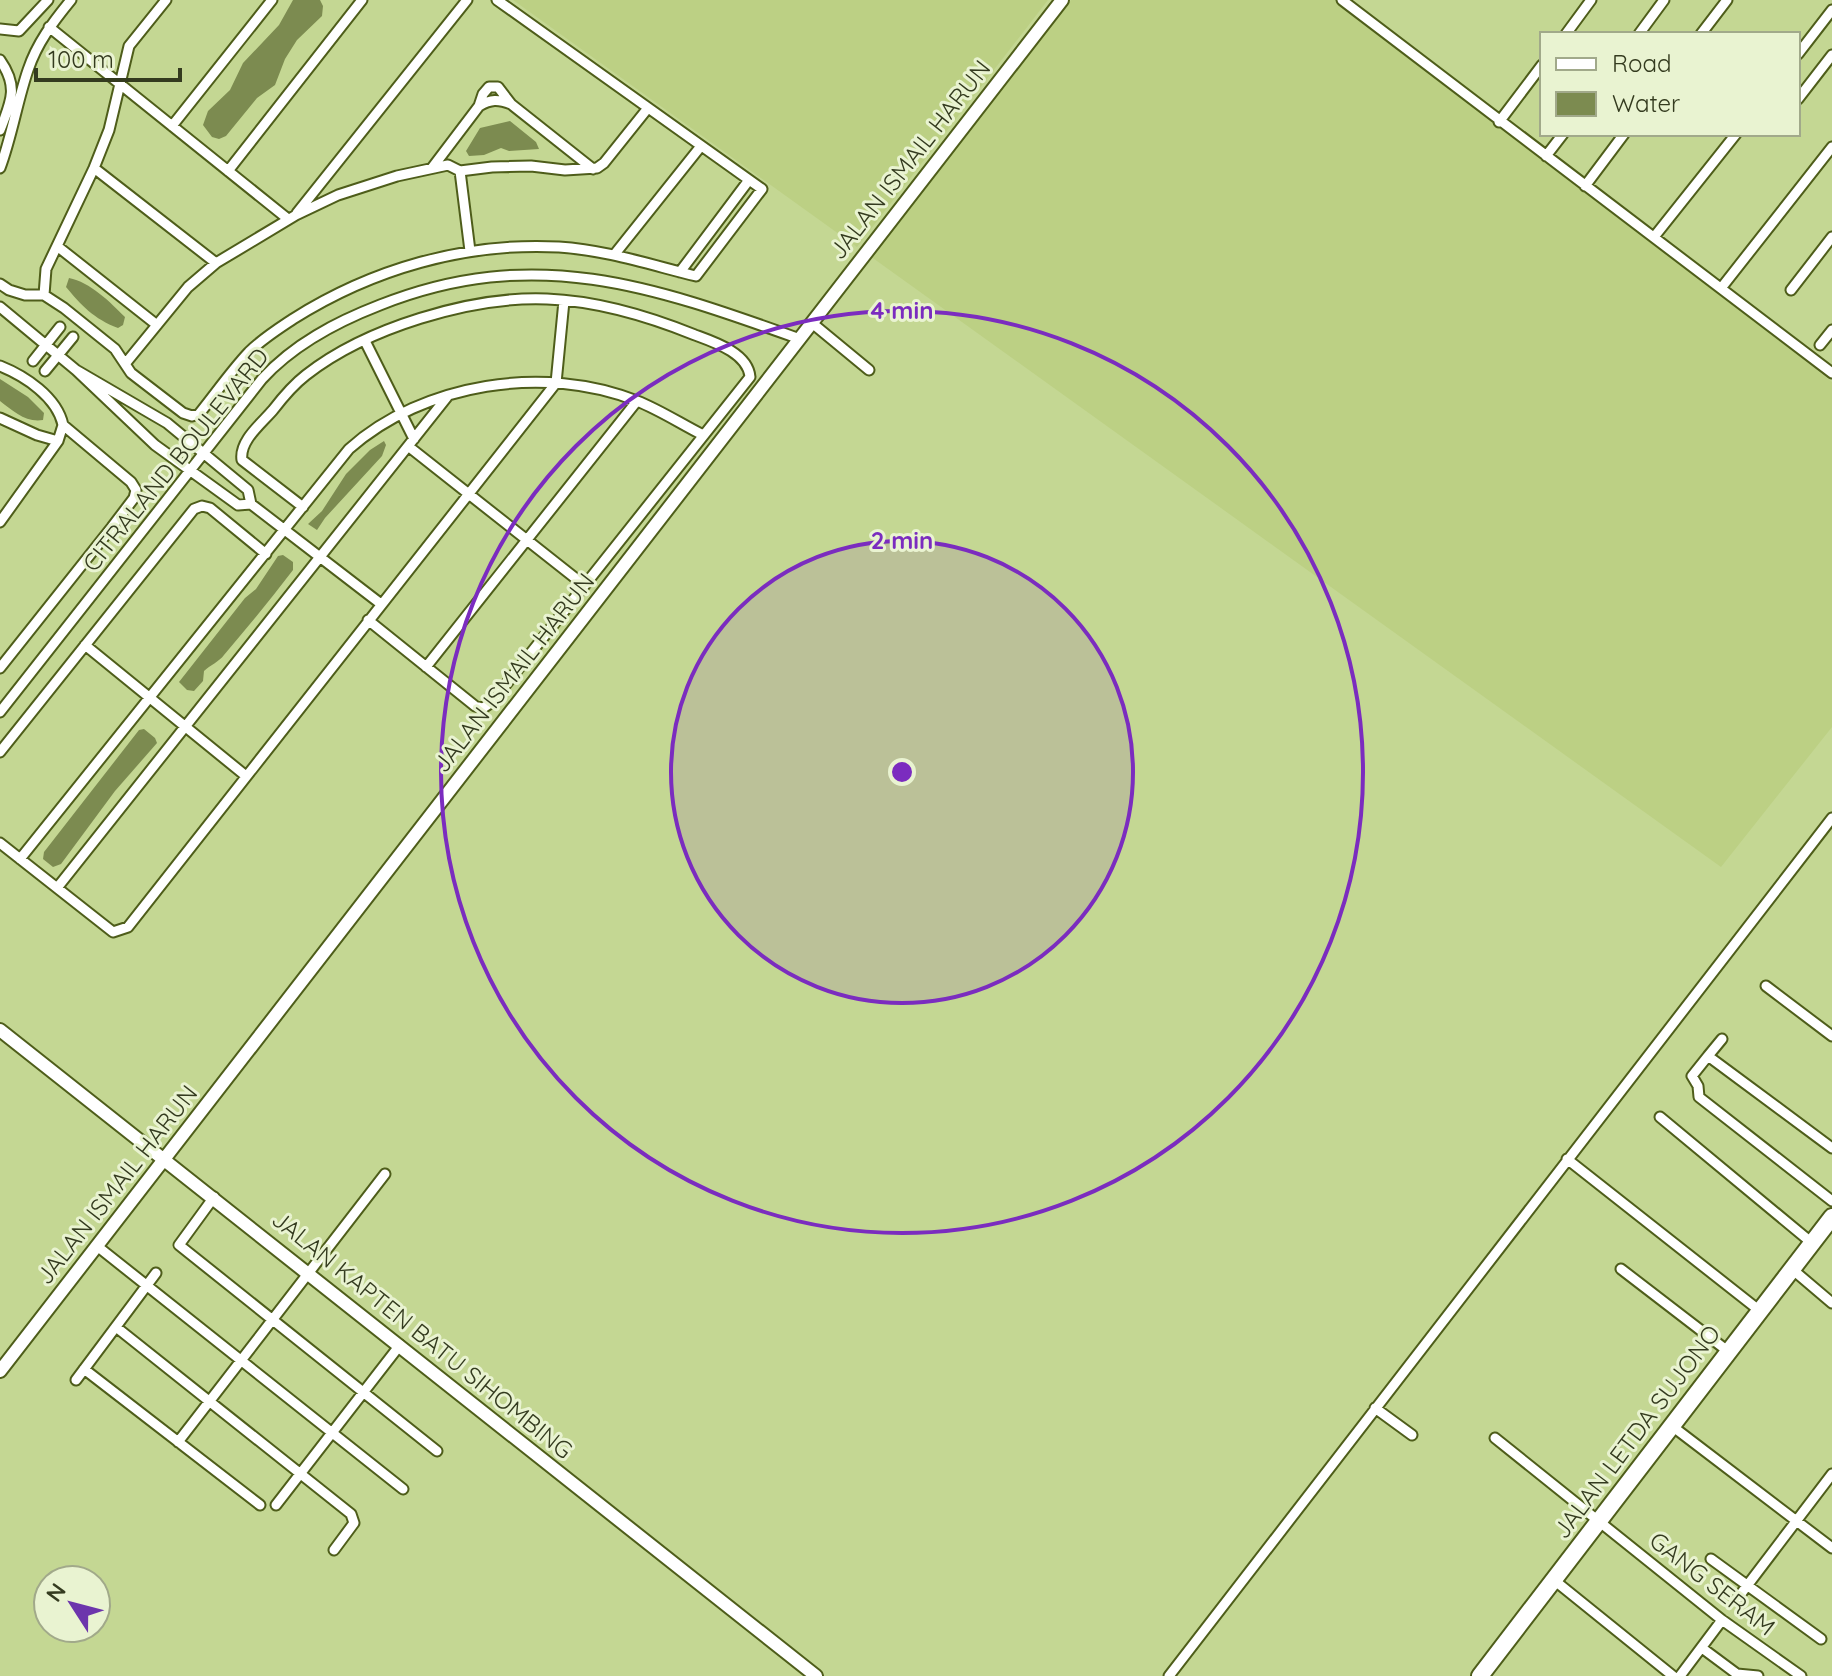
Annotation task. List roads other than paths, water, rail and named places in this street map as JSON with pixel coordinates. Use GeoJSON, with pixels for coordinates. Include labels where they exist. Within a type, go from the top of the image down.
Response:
{"type":"FeatureCollection","features":[{"type":"Feature","properties":{"kind":"highway","name":"JALAN LETDA SUJONO"},"geometry":{"type":"LineString","coordinates":[[1480,1676],[1832,1217]]}},
{"type":"Feature","properties":{"kind":"street"},"geometry":{"type":"LineString","coordinates":[[0,29],[19,31],[48,0]]}},
{"type":"Feature","properties":{"kind":"street"},"geometry":{"type":"LineString","coordinates":[[0,168],[10,142],[27,70],[49,27],[71,0]]}},
{"type":"Feature","properties":{"kind":"street"},"geometry":{"type":"LineString","coordinates":[[166,0],[129,46],[109,130],[46,269],[44,295],[78,330],[115,349],[131,373],[192,416],[199,414],[249,351],[270,334],[317,304],[367,280],[418,262],[470,251],[560,247],[614,255],[696,276],[753,202],[762,189],[497,0]]}},
{"type":"Feature","properties":{"kind":"street"},"geometry":{"type":"LineString","coordinates":[[172,126],[272,0]]}},
{"type":"Feature","properties":{"kind":"street"},"geometry":{"type":"LineString","coordinates":[[292,217],[467,0]]}},
{"type":"Feature","properties":{"kind":"street","name":"JALAN ISMAIL HARUN"},"geometry":{"type":"LineString","coordinates":[[0,1371],[1062,0]]}},
{"type":"Feature","properties":{"kind":"street"},"geometry":{"type":"LineString","coordinates":[[1342,0],[1832,373]]}},
{"type":"Feature","properties":{"kind":"street"},"geometry":{"type":"LineString","coordinates":[[1567,32],[1591,0]]}},
{"type":"Feature","properties":{"kind":"street"},"geometry":{"type":"LineString","coordinates":[[1640,32],[1664,0]]}},
{"type":"Feature","properties":{"kind":"street"},"geometry":{"type":"LineString","coordinates":[[1703,32],[1727,0]]}},
{"type":"Feature","properties":{"kind":"street"},"geometry":{"type":"LineString","coordinates":[[228,171],[356,2]]}},
{"type":"Feature","properties":{"kind":"street"},"geometry":{"type":"LineString","coordinates":[[1800,51],[1832,10]]}},
{"type":"Feature","properties":{"kind":"street"},"geometry":{"type":"LineString","coordinates":[[49,27],[228,171],[292,217]]}},
{"type":"Feature","properties":{"kind":"street"},"geometry":{"type":"LineString","coordinates":[[1800,96],[1832,55]]}},
{"type":"Feature","properties":{"kind":"street"},"geometry":{"type":"LineString","coordinates":[[0,60],[9,72],[13,95],[0,130]]}},
{"type":"Feature","properties":{"kind":"street"},"geometry":{"type":"LineString","coordinates":[[1499,122],[1540,68]]}},
{"type":"Feature","properties":{"kind":"street"},"geometry":{"type":"LineString","coordinates":[[432,169],[479,106],[489,87],[498,87],[511,104],[593,169]]}},
{"type":"Feature","properties":{"kind":"street"},"geometry":{"type":"LineString","coordinates":[[125,364],[188,287],[216,263],[292,217],[338,195],[397,176],[448,165],[460,171],[531,166],[593,169],[604,163],[648,108]]}},
{"type":"Feature","properties":{"kind":"street"},"geometry":{"type":"LineString","coordinates":[[1546,156],[1561,136]]}},
{"type":"Feature","properties":{"kind":"street"},"geometry":{"type":"LineString","coordinates":[[1585,186],[1622,136]]}},
{"type":"Feature","properties":{"kind":"street"},"geometry":{"type":"LineString","coordinates":[[1654,237],[1734,136]]}},
{"type":"Feature","properties":{"kind":"street"},"geometry":{"type":"LineString","coordinates":[[614,255],[701,146]]}},
{"type":"Feature","properties":{"kind":"street"},"geometry":{"type":"LineString","coordinates":[[1722,287],[1832,147]]}},
{"type":"Feature","properties":{"kind":"street"},"geometry":{"type":"LineString","coordinates":[[94,168],[216,263]]}},
{"type":"Feature","properties":{"kind":"street"},"geometry":{"type":"LineString","coordinates":[[460,171],[470,251]]}},
{"type":"Feature","properties":{"kind":"street"},"geometry":{"type":"LineString","coordinates":[[680,272],[749,180]]}},
{"type":"Feature","properties":{"kind":"street"},"geometry":{"type":"LineString","coordinates":[[1791,290],[1832,237]]}},
{"type":"Feature","properties":{"kind":"street"},"geometry":{"type":"LineString","coordinates":[[57,246],[157,325]]}},
{"type":"Feature","properties":{"kind":"street","name":"CITRALAND BOULEVARD"},"geometry":{"type":"LineString","coordinates":[[0,712],[277,362],[312,338],[355,315],[404,295],[449,283],[515,275],[560,274],[619,282],[673,296],[800,339]]}},
{"type":"Feature","properties":{"kind":"street"},"geometry":{"type":"LineString","coordinates":[[0,284],[25,295],[44,295]]}},
{"type":"Feature","properties":{"kind":"street"},"geometry":{"type":"LineString","coordinates":[[303,507],[242,460],[243,446],[292,387],[308,373],[365,341],[430,315],[479,304],[545,299],[596,305],[653,318],[706,339],[739,356],[749,368],[750,377],[492,702],[483,708],[475,706],[368,620]]}},
{"type":"Feature","properties":{"kind":"street"},"geometry":{"type":"LineString","coordinates":[[0,843],[113,932],[121,932],[128,927],[556,383],[564,301]]}},
{"type":"Feature","properties":{"kind":"street"},"geometry":{"type":"LineString","coordinates":[[0,307],[76,370],[155,445],[238,505],[251,504]]}},
{"type":"Feature","properties":{"kind":"street"},"geometry":{"type":"LineString","coordinates":[[28,368],[66,320]]}},
{"type":"Feature","properties":{"kind":"street"},"geometry":{"type":"LineString","coordinates":[[812,323],[869,370]]}},
{"type":"Feature","properties":{"kind":"street"},"geometry":{"type":"LineString","coordinates":[[40,377],[78,330]]}},
{"type":"Feature","properties":{"kind":"street"},"geometry":{"type":"LineString","coordinates":[[1820,345],[1832,330]]}},
{"type":"Feature","properties":{"kind":"street"},"geometry":{"type":"LineString","coordinates":[[365,341],[401,414],[411,442],[468,494],[584,585]]}},
{"type":"Feature","properties":{"kind":"street"},"geometry":{"type":"LineString","coordinates":[[0,366],[28,368],[40,377],[62,416],[63,425],[58,441],[0,521]]}},
{"type":"Feature","properties":{"kind":"street"},"geometry":{"type":"LineString","coordinates":[[76,370],[167,423],[248,490],[251,504],[381,604]]}},
{"type":"Feature","properties":{"kind":"street"},"geometry":{"type":"LineString","coordinates":[[20,859],[349,449],[401,414],[449,394],[487,387],[556,383],[637,401],[703,435]]}},
{"type":"Feature","properties":{"kind":"street"},"geometry":{"type":"LineString","coordinates":[[57,888],[449,394]]}},
{"type":"Feature","properties":{"kind":"street"},"geometry":{"type":"LineString","coordinates":[[426,667],[637,401]]}},
{"type":"Feature","properties":{"kind":"street"},"geometry":{"type":"LineString","coordinates":[[0,418],[58,441]]}},
{"type":"Feature","properties":{"kind":"street"},"geometry":{"type":"LineString","coordinates":[[0,668],[134,498],[136,490],[131,482],[63,425]]}},
{"type":"Feature","properties":{"kind":"street"},"geometry":{"type":"LineString","coordinates":[[0,752],[194,509],[202,506],[210,508],[266,554]]}},
{"type":"Feature","properties":{"kind":"street"},"geometry":{"type":"LineString","coordinates":[[85,645],[246,776]]}},
{"type":"Feature","properties":{"kind":"street"},"geometry":{"type":"LineString","coordinates":[[1169,1676],[1832,818]]}},
{"type":"Feature","properties":{"kind":"street"},"geometry":{"type":"LineString","coordinates":[[1766,986],[1832,1036]]}},
{"type":"Feature","properties":{"kind":"street","name":"JALAN KAPTEN BATU SIHOMBING"},"geometry":{"type":"LineString","coordinates":[[0,1030],[816,1676]]}},
{"type":"Feature","properties":{"kind":"street"},"geometry":{"type":"LineString","coordinates":[[1722,1039],[1692,1076],[1698,1086],[1699,1097],[1832,1201]]}},
{"type":"Feature","properties":{"kind":"street"},"geometry":{"type":"LineString","coordinates":[[1708,1056],[1832,1148]]}},
{"type":"Feature","properties":{"kind":"street"},"geometry":{"type":"LineString","coordinates":[[1660,1117],[1812,1243]]}},
{"type":"Feature","properties":{"kind":"street"},"geometry":{"type":"LineString","coordinates":[[1567,1159],[1760,1311]]}},
{"type":"Feature","properties":{"kind":"street"},"geometry":{"type":"LineString","coordinates":[[178,1442],[385,1174]]}},
{"type":"Feature","properties":{"kind":"street"},"geometry":{"type":"LineString","coordinates":[[214,1197],[179,1245],[437,1451]]}},
{"type":"Feature","properties":{"kind":"street"},"geometry":{"type":"LineString","coordinates":[[97,1246],[403,1489]]}},
{"type":"Feature","properties":{"kind":"street"},"geometry":{"type":"LineString","coordinates":[[1621,1269],[1729,1352]]}},
{"type":"Feature","properties":{"kind":"street"},"geometry":{"type":"LineString","coordinates":[[1792,1269],[1832,1303]]}},
{"type":"Feature","properties":{"kind":"street"},"geometry":{"type":"LineString","coordinates":[[76,1380],[156,1273]]}},
{"type":"Feature","properties":{"kind":"street"},"geometry":{"type":"LineString","coordinates":[[116,1327],[354,1517],[354,1523],[334,1550]]}},
{"type":"Feature","properties":{"kind":"street"},"geometry":{"type":"LineString","coordinates":[[276,1505],[400,1345]]}},
{"type":"Feature","properties":{"kind":"street"},"geometry":{"type":"LineString","coordinates":[[84,1369],[260,1505]]}},
{"type":"Feature","properties":{"kind":"street"},"geometry":{"type":"LineString","coordinates":[[1375,1408],[1412,1435]]}},
{"type":"Feature","properties":{"kind":"street"},"geometry":{"type":"LineString","coordinates":[[1672,1426],[1832,1548]]}},
{"type":"Feature","properties":{"kind":"street","name":"GANG SERAM"},"geometry":{"type":"LineString","coordinates":[[1495,1438],[1722,1620],[1801,1676]]}},
{"type":"Feature","properties":{"kind":"street"},"geometry":{"type":"LineString","coordinates":[[1737,1599],[1832,1474]]}},
{"type":"Feature","properties":{"kind":"street"},"geometry":{"type":"LineString","coordinates":[[1711,1559],[1821,1639]]}},
{"type":"Feature","properties":{"kind":"street"},"geometry":{"type":"LineString","coordinates":[[1554,1580],[1673,1676]]}},
{"type":"Feature","properties":{"kind":"street"},"geometry":{"type":"LineString","coordinates":[[1680,1676],[1722,1620]]}},
{"type":"Feature","properties":{"kind":"street"},"geometry":{"type":"LineString","coordinates":[[1702,1648],[1737,1674],[1758,1676]]}},
{"type":"Feature","properties":{"kind":"water"},"geometry":{"type":"Polygon","coordinates":[[[293,0],[320,0],[322,16],[297,40],[285,59],[275,85],[257,98],[226,136],[219,139],[212,137],[203,125],[208,111],[230,90],[243,63],[279,25],[293,0]]]}},
{"type":"Feature","properties":{"kind":"water"},"geometry":{"type":"Polygon","coordinates":[[[510,121],[536,142],[539,149],[509,151],[501,148],[484,155],[469,156],[466,151],[480,128],[510,121]]]}},
{"type":"Feature","properties":{"kind":"water"},"geometry":{"type":"Polygon","coordinates":[[[69,278],[92,288],[106,299],[125,317],[123,325],[118,328],[89,311],[66,287],[69,278]]]}},
{"type":"Feature","properties":{"kind":"water"},"geometry":{"type":"Polygon","coordinates":[[[0,379],[28,397],[44,413],[43,420],[25,418],[0,401],[0,379]]]}},
{"type":"Feature","properties":{"kind":"water"},"geometry":{"type":"Polygon","coordinates":[[[384,441],[386,445],[382,456],[317,530],[308,524],[322,511],[346,474],[384,441]]]}},
{"type":"Feature","properties":{"kind":"water"},"geometry":{"type":"Polygon","coordinates":[[[283,555],[293,562],[293,570],[222,657],[204,671],[203,681],[194,691],[187,690],[179,682],[245,598],[256,589],[278,556],[283,555]]]}},
{"type":"Feature","properties":{"kind":"water"},"geometry":{"type":"Polygon","coordinates":[[[144,729],[157,743],[115,791],[61,864],[53,867],[43,859],[44,852],[139,730],[144,729]]]}}]}
